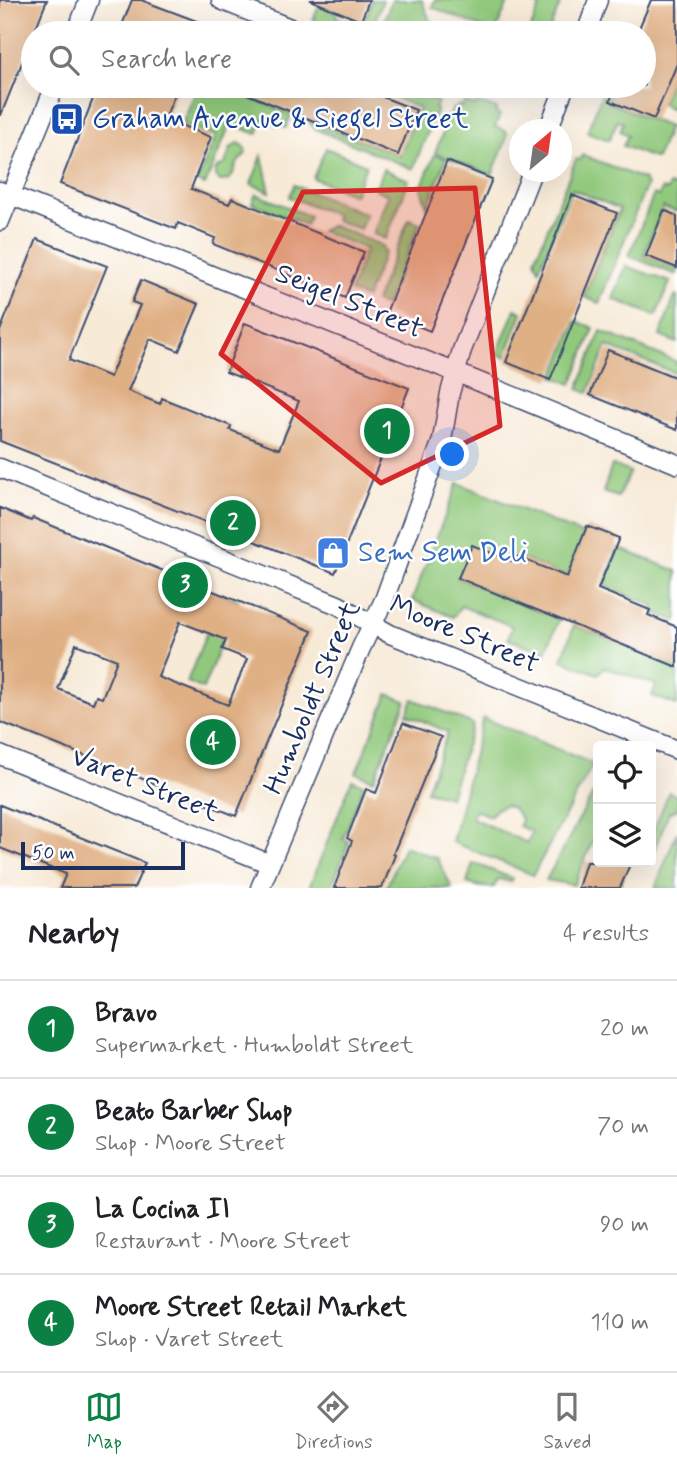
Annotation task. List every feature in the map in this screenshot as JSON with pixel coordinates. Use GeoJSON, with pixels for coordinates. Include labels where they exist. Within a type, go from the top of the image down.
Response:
{"type":"FeatureCollection","features":[{"type":"Feature","properties":{"kind":"street"},"geometry":{"type":"LineString","coordinates":[[81,21],[89,0]]}},
{"type":"Feature","properties":{"kind":"street"},"geometry":{"type":"LineString","coordinates":[[220,0],[271,21]]}},
{"type":"Feature","properties":{"kind":"street"},"geometry":{"type":"LineString","coordinates":[[590,21],[598,0]]}},
{"type":"Feature","properties":{"kind":"street"},"geometry":{"type":"LineString","coordinates":[[0,221],[5,193],[49,98]]}},
{"type":"Feature","properties":{"kind":"street"},"geometry":{"type":"LineString","coordinates":[[552,119],[560,98]]}},
{"type":"Feature","properties":{"kind":"street","name":"Humboldt Street"},"geometry":{"type":"LineString","coordinates":[[260,888],[384,600],[442,440],[462,350],[528,182]]}},
{"type":"Feature","properties":{"kind":"street","name":"Seigel Street"},"geometry":{"type":"LineString","coordinates":[[5,193],[677,464]]}},
{"type":"Feature","properties":{"kind":"street","name":"Moore Street"},"geometry":{"type":"LineString","coordinates":[[0,468],[338,605],[372,625],[677,750]]}},
{"type":"Feature","properties":{"kind":"street","name":"Varet Street"},"geometry":{"type":"LineString","coordinates":[[0,755],[270,864]]}},
{"type":"Feature","properties":{"kind":"highlighted area"},"geometry":{"type":"Polygon","coordinates":[[[475,188],[500,426],[381,483],[221,354],[303,192],[475,188]]]}},
{"type":"Feature","properties":{"kind":"green space"},"geometry":{"type":"Polygon","coordinates":[[[372,0],[383,0],[375,21],[364,21],[372,0]]]}},
{"type":"Feature","properties":{"kind":"green space"},"geometry":{"type":"Polygon","coordinates":[[[392,0],[422,0],[430,21],[384,21],[392,0]]]}},
{"type":"Feature","properties":{"kind":"green space"},"geometry":{"type":"Polygon","coordinates":[[[435,0],[509,0],[500,21],[466,21],[432,7],[435,0]]]}},
{"type":"Feature","properties":{"kind":"green space"},"geometry":{"type":"Polygon","coordinates":[[[562,0],[553,21],[534,21],[540,6],[528,2],[562,0]]]}},
{"type":"Feature","properties":{"kind":"green space"},"geometry":{"type":"Polygon","coordinates":[[[319,6],[337,13],[336,17],[348,21],[313,20],[319,6]]]}},
{"type":"Feature","properties":{"kind":"green space"},"geometry":{"type":"Polygon","coordinates":[[[677,66],[677,111],[661,104],[677,66]]]}},
{"type":"Feature","properties":{"kind":"green space"},"geometry":{"type":"Polygon","coordinates":[[[193,98],[250,98],[291,114],[286,128],[263,119],[257,134],[230,124],[205,185],[197,182],[216,136],[182,124],[193,98]]]}},
{"type":"Feature","properties":{"kind":"green space"},"geometry":{"type":"Polygon","coordinates":[[[394,98],[428,98],[438,102],[413,169],[315,129],[307,120],[400,156],[419,108],[394,98]]]}},
{"type":"Feature","properties":{"kind":"green space"},"geometry":{"type":"Polygon","coordinates":[[[600,98],[610,98],[608,102],[669,127],[656,159],[623,146],[628,135],[620,131],[623,123],[618,120],[609,140],[587,132],[600,98]]]}},
{"type":"Feature","properties":{"kind":"green space"},"geometry":{"type":"Polygon","coordinates":[[[464,102],[475,106],[477,102],[497,109],[495,113],[500,115],[495,127],[507,132],[492,175],[435,153],[453,108],[456,109],[458,105],[462,107],[464,102]]]}},
{"type":"Feature","properties":{"kind":"green space"},"geometry":{"type":"Polygon","coordinates":[[[238,143],[244,146],[246,153],[238,162],[231,178],[220,181],[215,176],[216,169],[225,164],[231,148],[238,143]]]}},
{"type":"Feature","properties":{"kind":"green space"},"geometry":{"type":"Polygon","coordinates":[[[326,148],[366,165],[354,195],[313,178],[326,148]]]}},
{"type":"Feature","properties":{"kind":"green space"},"geometry":{"type":"Polygon","coordinates":[[[435,154],[446,159],[427,207],[421,188],[435,154]]]}},
{"type":"Feature","properties":{"kind":"green space"},"geometry":{"type":"Polygon","coordinates":[[[583,155],[645,180],[644,183],[647,184],[599,303],[584,297],[620,209],[572,189],[539,269],[535,260],[567,182],[572,182],[572,169],[576,159],[580,160],[583,155]]]}},
{"type":"Feature","properties":{"kind":"green space"},"geometry":{"type":"Polygon","coordinates":[[[262,156],[270,192],[251,184],[262,156]]]}},
{"type":"Feature","properties":{"kind":"green space"},"geometry":{"type":"Polygon","coordinates":[[[383,169],[409,180],[386,239],[373,234],[388,195],[375,189],[383,169]]]}},
{"type":"Feature","properties":{"kind":"green space"},"geometry":{"type":"Polygon","coordinates":[[[294,185],[366,214],[360,229],[335,220],[336,215],[289,197],[294,185]]]}},
{"type":"Feature","properties":{"kind":"green space"},"geometry":{"type":"Polygon","coordinates":[[[669,185],[677,188],[677,212],[663,207],[644,255],[677,269],[677,275],[629,256],[654,194],[659,196],[662,189],[667,191],[669,185]]]}},
{"type":"Feature","properties":{"kind":"green space"},"geometry":{"type":"Polygon","coordinates":[[[256,194],[309,216],[306,225],[252,203],[256,194]]]}},
{"type":"Feature","properties":{"kind":"green space"},"geometry":{"type":"Polygon","coordinates":[[[409,219],[420,223],[386,306],[375,302],[409,219]]]}},
{"type":"Feature","properties":{"kind":"green space"},"geometry":{"type":"Polygon","coordinates":[[[332,225],[383,246],[385,251],[366,298],[350,292],[366,249],[321,231],[332,225]]]}},
{"type":"Feature","properties":{"kind":"green space"},"geometry":{"type":"Polygon","coordinates":[[[626,266],[670,282],[656,316],[613,299],[626,266]]]}},
{"type":"Feature","properties":{"kind":"green space"},"geometry":{"type":"Polygon","coordinates":[[[677,296],[677,343],[660,336],[677,296]]]}},
{"type":"Feature","properties":{"kind":"green space"},"geometry":{"type":"Polygon","coordinates":[[[515,309],[522,312],[505,357],[497,354],[515,309]]]}},
{"type":"Feature","properties":{"kind":"green space"},"geometry":{"type":"Polygon","coordinates":[[[576,321],[594,328],[572,384],[554,377],[576,321]]]}},
{"type":"Feature","properties":{"kind":"green space"},"geometry":{"type":"Polygon","coordinates":[[[601,331],[677,362],[677,374],[607,346],[588,393],[578,389],[601,331]]]}},
{"type":"Feature","properties":{"kind":"green space"},"geometry":{"type":"Polygon","coordinates":[[[612,465],[630,472],[618,497],[603,492],[612,465]]]}},
{"type":"Feature","properties":{"kind":"green space"},"geometry":{"type":"Polygon","coordinates":[[[458,483],[584,535],[567,577],[513,555],[511,561],[458,578],[559,619],[546,652],[508,639],[512,626],[461,606],[453,617],[412,600],[458,483]]]}},
{"type":"Feature","properties":{"kind":"green space"},"geometry":{"type":"Polygon","coordinates":[[[618,548],[677,571],[677,621],[653,612],[653,605],[604,586],[618,548]]]}},
{"type":"Feature","properties":{"kind":"green space"},"geometry":{"type":"Polygon","coordinates":[[[222,594],[238,600],[203,689],[187,682],[222,594]]]}},
{"type":"Feature","properties":{"kind":"green space"},"geometry":{"type":"Polygon","coordinates":[[[574,625],[674,666],[677,661],[677,705],[652,696],[656,685],[604,667],[598,674],[562,660],[574,625]]]}},
{"type":"Feature","properties":{"kind":"green space"},"geometry":{"type":"Polygon","coordinates":[[[388,694],[406,701],[374,780],[356,773],[388,694]]]}},
{"type":"Feature","properties":{"kind":"green space"},"geometry":{"type":"Polygon","coordinates":[[[413,699],[473,724],[450,797],[426,791],[448,732],[407,714],[413,699]]]}},
{"type":"Feature","properties":{"kind":"green space"},"geometry":{"type":"Polygon","coordinates":[[[483,718],[593,764],[533,875],[452,842],[483,718]],[[506,805],[496,809],[490,816],[475,810],[472,818],[527,843],[532,832],[519,826],[521,819],[514,809],[506,805]]]}},
{"type":"Feature","properties":{"kind":"green space"},"geometry":{"type":"Polygon","coordinates":[[[352,780],[364,785],[343,839],[349,842],[331,888],[309,888],[352,780]]]}},
{"type":"Feature","properties":{"kind":"green space"},"geometry":{"type":"Polygon","coordinates":[[[669,792],[677,796],[677,810],[669,812],[656,845],[656,824],[669,792]]]}},
{"type":"Feature","properties":{"kind":"green space"},"geometry":{"type":"Polygon","coordinates":[[[593,794],[593,841],[574,885],[546,880],[593,794]]]}},
{"type":"Feature","properties":{"kind":"green space"},"geometry":{"type":"Polygon","coordinates":[[[677,832],[677,888],[655,888],[677,832]]]}},
{"type":"Feature","properties":{"kind":"green space"},"geometry":{"type":"Polygon","coordinates":[[[404,846],[437,858],[452,888],[386,888],[404,846]]]}},
{"type":"Feature","properties":{"kind":"green space"},"geometry":{"type":"Polygon","coordinates":[[[473,863],[512,878],[511,882],[498,879],[494,887],[467,883],[473,863]]]}},
{"type":"Feature","properties":{"kind":"building"},"geometry":{"type":"Polygon","coordinates":[[[0,0],[47,0],[39,21],[21,21],[21,65],[0,115],[0,0]]]}},
{"type":"Feature","properties":{"kind":"building"},"geometry":{"type":"Polygon","coordinates":[[[132,0],[141,0],[197,21],[124,21],[132,0]]]}},
{"type":"Feature","properties":{"kind":"building"},"geometry":{"type":"Polygon","coordinates":[[[310,0],[369,0],[361,21],[310,0]]]}},
{"type":"Feature","properties":{"kind":"building"},"geometry":{"type":"Polygon","coordinates":[[[651,0],[677,0],[677,64],[654,119],[610,101],[611,98],[656,98],[656,21],[642,21],[651,0]]]}},
{"type":"Feature","properties":{"kind":"building"},"geometry":{"type":"Polygon","coordinates":[[[93,98],[173,98],[165,119],[211,137],[191,189],[229,204],[232,198],[364,252],[345,298],[213,244],[215,238],[178,223],[176,229],[60,184],[93,98]]]}},
{"type":"Feature","properties":{"kind":"building"},"geometry":{"type":"Polygon","coordinates":[[[257,98],[386,98],[416,110],[398,155],[257,98]]]}},
{"type":"Feature","properties":{"kind":"building"},"geometry":{"type":"Polygon","coordinates":[[[447,161],[492,179],[430,331],[386,313],[447,161]]]}},
{"type":"Feature","properties":{"kind":"building"},"geometry":{"type":"Polygon","coordinates":[[[572,195],[617,213],[550,380],[506,362],[572,195]]]}},
{"type":"Feature","properties":{"kind":"building"},"geometry":{"type":"Polygon","coordinates":[[[664,210],[677,216],[677,268],[646,256],[664,210]]]}},
{"type":"Feature","properties":{"kind":"building"},"geometry":{"type":"Polygon","coordinates":[[[37,239],[107,266],[69,360],[110,377],[140,305],[132,302],[141,280],[199,304],[179,351],[150,339],[128,391],[160,404],[162,398],[231,426],[230,430],[279,449],[299,401],[226,372],[245,323],[409,388],[335,573],[0,441],[0,331],[37,239]]]}},
{"type":"Feature","properties":{"kind":"building"},"geometry":{"type":"Polygon","coordinates":[[[608,350],[677,378],[677,430],[590,395],[608,350]]]}},
{"type":"Feature","properties":{"kind":"building"},"geometry":{"type":"Polygon","coordinates":[[[0,508],[31,521],[33,518],[312,631],[236,816],[0,722],[0,508]],[[180,622],[158,677],[228,705],[247,659],[222,649],[226,640],[180,622]],[[76,644],[58,689],[93,703],[96,696],[102,698],[117,660],[76,644]]]}},
{"type":"Feature","properties":{"kind":"building"},"geometry":{"type":"Polygon","coordinates":[[[587,526],[619,538],[598,589],[650,610],[648,615],[677,627],[677,667],[458,578],[472,545],[511,561],[513,555],[567,577],[587,526]]]}},
{"type":"Feature","properties":{"kind":"building"},"geometry":{"type":"Polygon","coordinates":[[[403,723],[441,737],[393,854],[395,855],[382,888],[334,888],[352,841],[347,838],[366,789],[376,793],[403,723]]]}},
{"type":"Feature","properties":{"kind":"building"},"geometry":{"type":"Polygon","coordinates":[[[0,805],[145,863],[134,888],[60,888],[66,874],[0,848],[0,805]]]}},
{"type":"Feature","properties":{"kind":"building"},"geometry":{"type":"Polygon","coordinates":[[[586,862],[593,862],[593,867],[629,867],[620,888],[578,888],[586,862]]]}},
{"type":"Feature","properties":{"kind":"place","name":"Graham Avenue & Siegel Street"},"geometry":{"type":"Point","coordinates":[67,119]}},
{"type":"Feature","properties":{"kind":"place","name":"Bravo"},"geometry":{"type":"Point","coordinates":[387,431]}},
{"type":"Feature","properties":{"kind":"place","name":"Beato Barber Shop"},"geometry":{"type":"Point","coordinates":[233,523]}},
{"type":"Feature","properties":{"kind":"place","name":"Sem Sem Deli"},"geometry":{"type":"Point","coordinates":[333,553]}},
{"type":"Feature","properties":{"kind":"place","name":"La Cocina II"},"geometry":{"type":"Point","coordinates":[185,585]}},
{"type":"Feature","properties":{"kind":"place","name":"Moore Street Retail Market"},"geometry":{"type":"Point","coordinates":[213,742]}}]}
